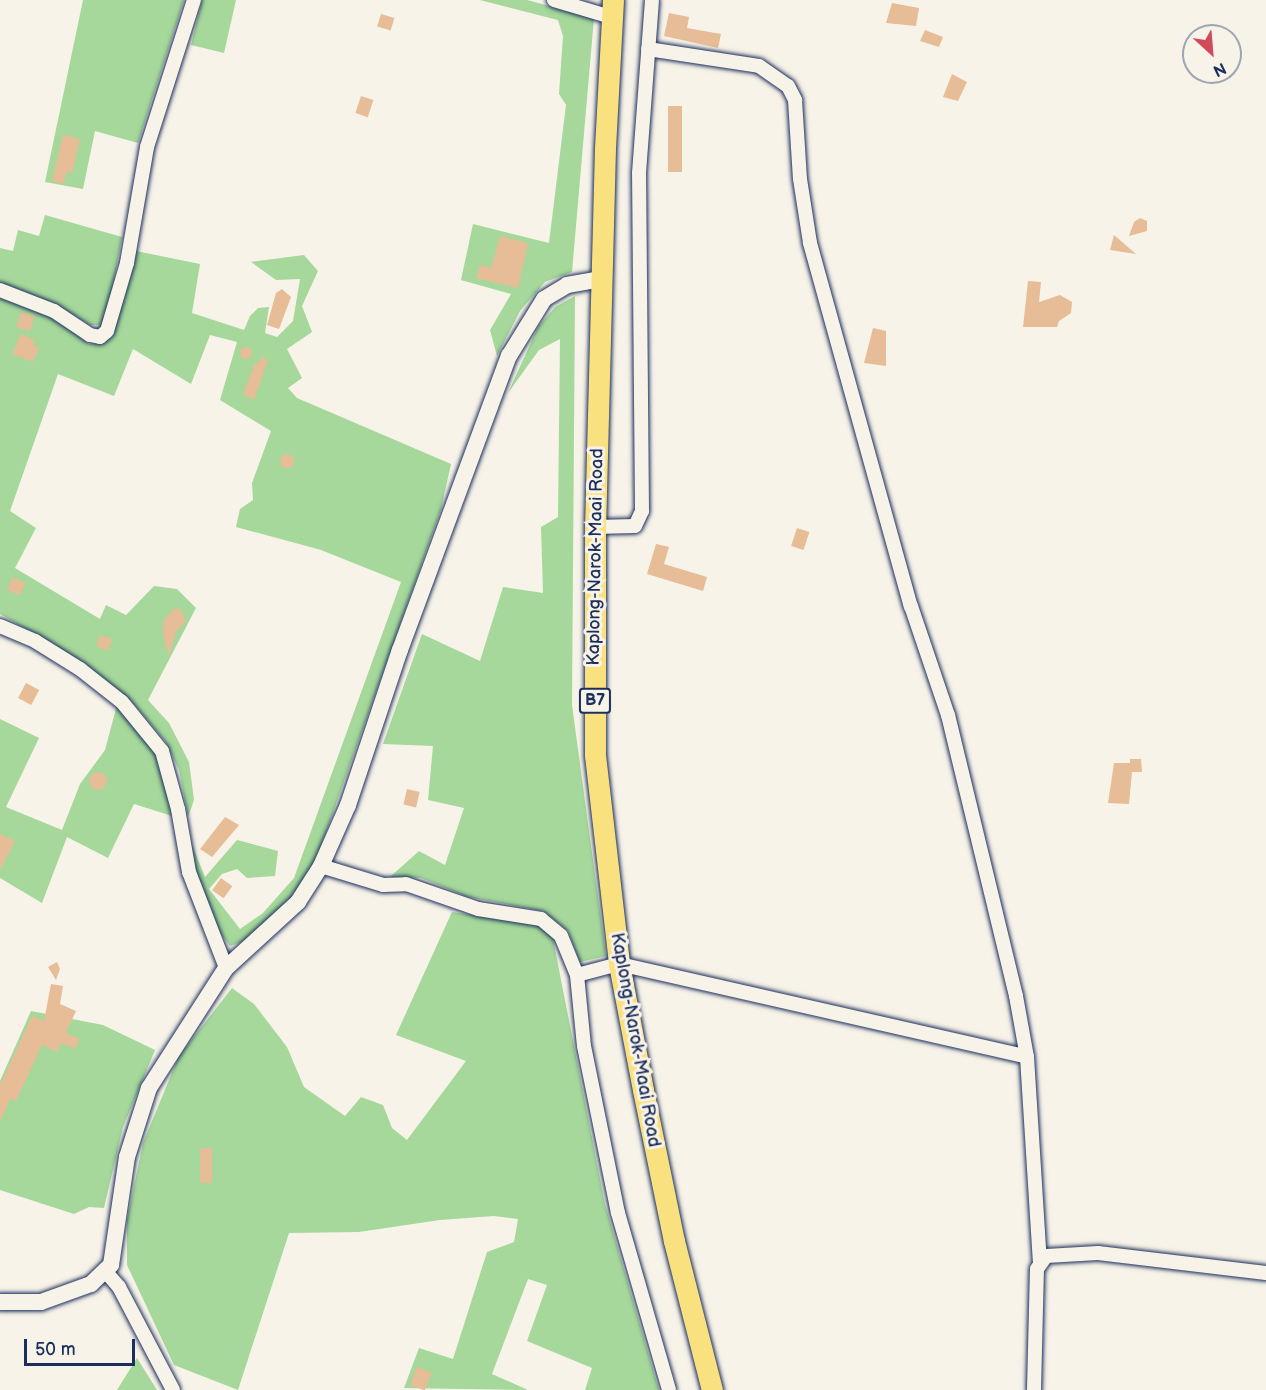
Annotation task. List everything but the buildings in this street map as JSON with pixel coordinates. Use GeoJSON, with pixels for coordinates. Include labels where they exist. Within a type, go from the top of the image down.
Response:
{"type":"FeatureCollection","features":[{"type":"Feature","properties":{"kind":"highway","name":"Kaplong-Narok-Maai Road"},"geometry":{"type":"LineString","coordinates":[[612,8],[595,527],[595,755],[620,963],[674,1241],[712,1390]]}},
{"type":"Feature","properties":{"kind":"street"},"geometry":{"type":"LineString","coordinates":[[0,290],[54,311],[90,335],[100,337],[108,331],[127,264],[147,147],[194,0]]}},
{"type":"Feature","properties":{"kind":"street"},"geometry":{"type":"LineString","coordinates":[[554,0],[612,8]]}},
{"type":"Feature","properties":{"kind":"street"},"geometry":{"type":"LineString","coordinates":[[595,527],[635,526],[642,512],[639,173],[652,0]]}},
{"type":"Feature","properties":{"kind":"street"},"geometry":{"type":"LineString","coordinates":[[648,49],[759,66],[788,86],[795,100],[800,179],[810,243],[905,585],[948,715],[1016,996],[1027,1057],[1040,1262],[1035,1288],[1034,1390]]}},
{"type":"Feature","properties":{"kind":"street"},"geometry":{"type":"LineString","coordinates":[[0,1302],[20,1305],[41,1302],[91,1284],[106,1272],[117,1246],[127,1157],[149,1088],[226,968],[298,902],[321,866],[348,805],[400,650],[509,356],[544,299],[567,285],[602,279]]}},
{"type":"Feature","properties":{"kind":"street"},"geometry":{"type":"LineString","coordinates":[[0,626],[35,641],[97,682],[144,724],[162,751],[178,809],[189,872],[226,968]]}},
{"type":"Feature","properties":{"kind":"street"},"geometry":{"type":"LineString","coordinates":[[321,866],[382,885],[406,884],[478,909],[541,919],[561,936],[577,975],[590,1076],[618,1213],[669,1390]]}},
{"type":"Feature","properties":{"kind":"street"},"geometry":{"type":"LineString","coordinates":[[577,975],[620,963],[1027,1057]]}},
{"type":"Feature","properties":{"kind":"street"},"geometry":{"type":"LineString","coordinates":[[1040,1262],[1046,1256],[1077,1252],[1266,1273]]}},
{"type":"Feature","properties":{"kind":"street"},"geometry":{"type":"LineString","coordinates":[[106,1272],[119,1287],[173,1390]]}},
{"type":"Feature","properties":{"kind":"green space"},"geometry":{"type":"Polygon","coordinates":[[[83,0],[184,0],[138,143],[95,131],[83,189],[45,182],[83,0]]]}},
{"type":"Feature","properties":{"kind":"green space"},"geometry":{"type":"Polygon","coordinates":[[[202,0],[236,0],[224,53],[191,45],[202,0]]]}},
{"type":"Feature","properties":{"kind":"green space"},"geometry":{"type":"Polygon","coordinates":[[[480,0],[527,0],[594,18],[572,272],[545,282],[520,311],[497,356],[490,330],[511,294],[461,280],[473,224],[549,243],[566,105],[559,94],[563,36],[558,20],[480,0]]]}},
{"type":"Feature","properties":{"kind":"green space"},"geometry":{"type":"Polygon","coordinates":[[[45,215],[122,237],[107,318],[101,325],[90,325],[63,309],[0,284],[0,248],[13,251],[18,230],[39,236],[45,215]]]}},
{"type":"Feature","properties":{"kind":"green space"},"geometry":{"type":"Polygon","coordinates":[[[136,251],[200,264],[192,313],[244,330],[250,316],[258,308],[269,307],[265,333],[277,337],[293,321],[300,279],[276,280],[251,262],[304,255],[318,271],[302,306],[312,332],[287,349],[302,378],[288,388],[297,398],[451,464],[441,509],[314,866],[277,917],[248,940],[230,946],[216,928],[194,871],[188,835],[205,877],[237,840],[278,851],[275,876],[247,878],[237,869],[222,874],[209,889],[240,929],[263,913],[294,878],[401,582],[321,550],[236,527],[240,509],[253,500],[252,483],[271,431],[220,400],[237,342],[210,335],[191,384],[133,349],[114,396],[58,374],[10,511],[36,528],[15,568],[100,619],[106,605],[126,615],[154,586],[177,589],[196,608],[148,700],[169,723],[189,762],[194,800],[188,817],[179,770],[166,742],[135,705],[87,665],[0,614],[0,296],[53,316],[89,344],[104,342],[136,251]]]}},
{"type":"Feature","properties":{"kind":"green space"},"geometry":{"type":"Polygon","coordinates":[[[575,296],[572,705],[606,956],[580,962],[568,931],[543,911],[468,897],[421,878],[390,877],[419,851],[445,865],[464,808],[428,800],[433,746],[383,744],[422,634],[480,661],[503,587],[543,593],[541,527],[558,517],[560,339],[539,350],[508,393],[538,327],[555,307],[575,296]]]}},
{"type":"Feature","properties":{"kind":"green space"},"geometry":{"type":"Polygon","coordinates":[[[117,705],[155,748],[168,785],[172,816],[134,804],[108,858],[67,837],[42,903],[0,878],[0,719],[39,738],[6,807],[62,830],[80,784],[105,750],[117,705]]]}},
{"type":"Feature","properties":{"kind":"green space"},"geometry":{"type":"Polygon","coordinates":[[[452,912],[538,924],[553,939],[605,1204],[659,1390],[585,1390],[592,1368],[527,1341],[547,1285],[528,1279],[492,1374],[528,1390],[404,1388],[419,1348],[453,1359],[487,1252],[514,1242],[518,1219],[494,1216],[440,1220],[359,1232],[289,1233],[238,1390],[174,1365],[127,1265],[127,1220],[143,1143],[179,1056],[232,988],[254,1004],[287,1047],[304,1087],[345,1116],[361,1097],[383,1105],[392,1128],[407,1140],[466,1061],[396,1035],[452,912]]]}},
{"type":"Feature","properties":{"kind":"green space"},"geometry":{"type":"Polygon","coordinates":[[[31,1011],[103,1025],[155,1050],[123,1127],[104,1208],[89,1207],[74,1214],[0,1190],[0,1081],[31,1011]]]}},
{"type":"Feature","properties":{"kind":"green space"},"geometry":{"type":"Polygon","coordinates":[[[137,1358],[157,1390],[117,1390],[137,1358]]]}}]}
